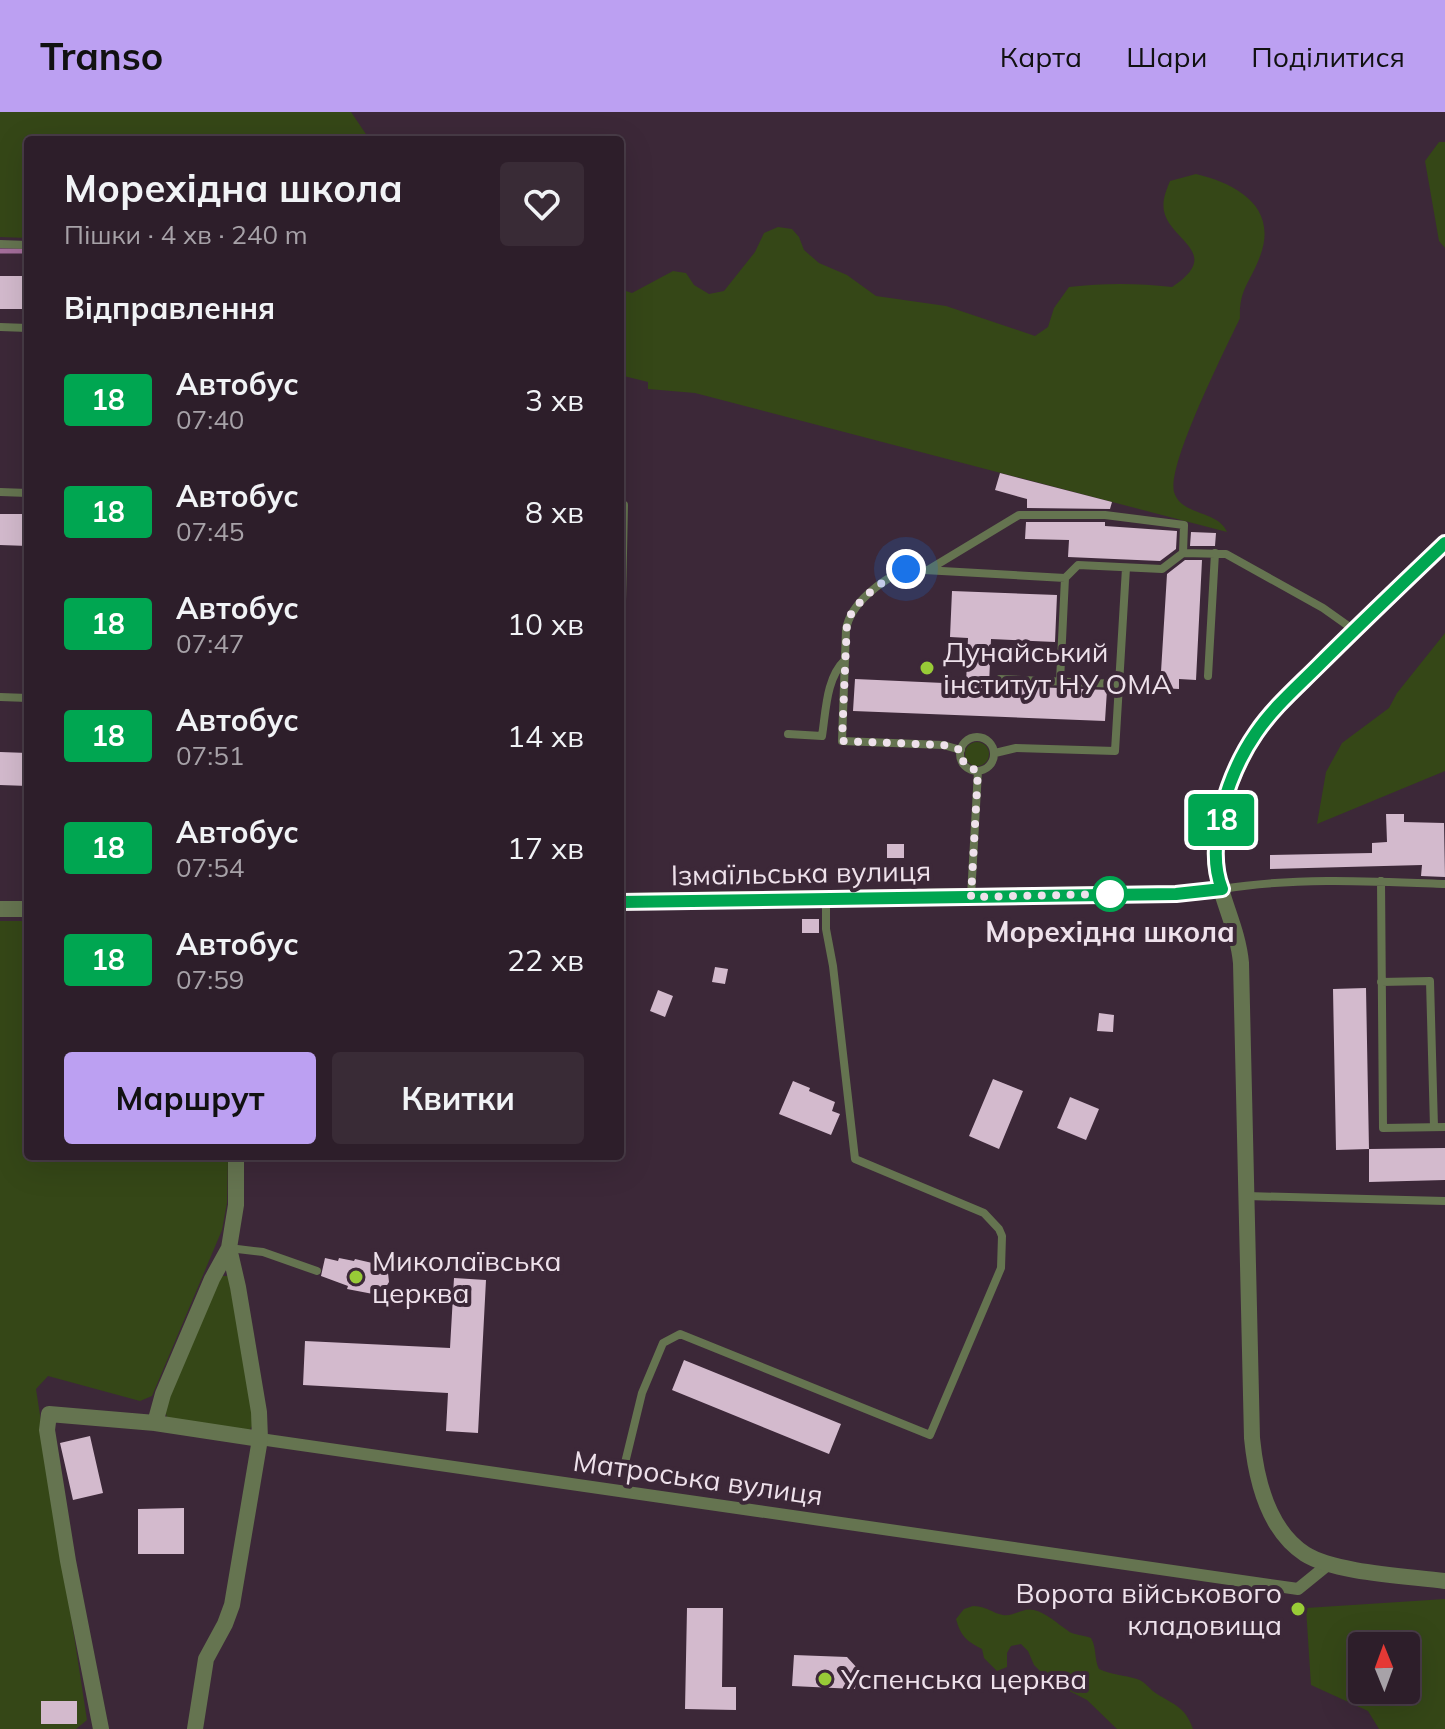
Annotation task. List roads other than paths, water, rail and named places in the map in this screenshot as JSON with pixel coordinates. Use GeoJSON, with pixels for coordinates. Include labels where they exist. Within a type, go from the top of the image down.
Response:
{"type":"FeatureCollection","features":[{"type":"Feature","properties":{"kind":"street"},"geometry":{"type":"LineString","coordinates":[[1445,543],[1267,718],[1239,762],[1224,806],[1215,848],[1216,869],[1236,930],[1241,963],[1252,1438],[1259,1481],[1271,1511],[1288,1538],[1306,1555],[1330,1563],[1445,1581]]}},
{"type":"Feature","properties":{"kind":"street","name":"Ізмаїльська вулиця"},"geometry":{"type":"LineString","coordinates":[[624,901],[1192,893],[1222,889]]}},
{"type":"Feature","properties":{"kind":"street"},"geometry":{"type":"LineString","coordinates":[[0,909],[24,909]]}},
{"type":"Feature","properties":{"kind":"street"},"geometry":{"type":"LineString","coordinates":[[155,1423],[169,1379],[212,1279],[229,1248],[236,1205],[236,1160]]}},
{"type":"Feature","properties":{"kind":"street"},"geometry":{"type":"LineString","coordinates":[[195,1729],[206,1659],[232,1605],[260,1439],[259,1412],[229,1248]]}},
{"type":"Feature","properties":{"kind":"street","name":"Матроська вулиця"},"geometry":{"type":"LineString","coordinates":[[101,1729],[68,1561],[47,1430],[49,1414],[155,1423],[1298,1589],[1330,1563]]}},
{"type":"Feature","properties":{"kind":"lane"},"geometry":{"type":"LineString","coordinates":[[0,244],[24,245]]}},
{"type":"Feature","properties":{"kind":"lane"},"geometry":{"type":"LineString","coordinates":[[0,327],[24,328]]}},
{"type":"Feature","properties":{"kind":"lane"},"geometry":{"type":"LineString","coordinates":[[0,492],[24,493]]}},
{"type":"Feature","properties":{"kind":"lane"},"geometry":{"type":"LineString","coordinates":[[928,570],[1011,518],[1028,513],[1105,515],[1184,525],[1183,553]]}},
{"type":"Feature","properties":{"kind":"lane"},"geometry":{"type":"LineString","coordinates":[[1060,681],[1065,578],[1078,565],[1162,569],[1183,553],[1226,554],[1323,608],[1354,630]]}},
{"type":"Feature","properties":{"kind":"lane"},"geometry":{"type":"LineString","coordinates":[[1208,676],[1215,553]]}},
{"type":"Feature","properties":{"kind":"lane"},"geometry":{"type":"LineString","coordinates":[[995,753],[1016,748],[1115,751],[1126,568]]}},
{"type":"Feature","properties":{"kind":"lane"},"geometry":{"type":"LineString","coordinates":[[961,750],[943,745],[842,741],[847,622],[855,607],[906,569],[1065,578]]}},
{"type":"Feature","properties":{"kind":"lane"},"geometry":{"type":"LineString","coordinates":[[788,734],[822,736],[832,682],[845,660]]}},
{"type":"Feature","properties":{"kind":"lane"},"geometry":{"type":"LineString","coordinates":[[1000,679],[1119,684]]}},
{"type":"Feature","properties":{"kind":"lane"},"geometry":{"type":"LineString","coordinates":[[0,697],[24,698]]}},
{"type":"Feature","properties":{"kind":"lane"},"geometry":{"type":"LineString","coordinates":[[976,737],[987,739],[995,753],[988,768],[978,771],[964,765],[961,750],[966,741],[976,737]]}},
{"type":"Feature","properties":{"kind":"lane"},"geometry":{"type":"LineString","coordinates":[[971,897],[978,771]]}},
{"type":"Feature","properties":{"kind":"lane"},"geometry":{"type":"LineString","coordinates":[[1222,889],[1264,883],[1381,881],[1445,884]]}},
{"type":"Feature","properties":{"kind":"lane"},"geometry":{"type":"LineString","coordinates":[[1381,881],[1383,1128],[1445,1127]]}},
{"type":"Feature","properties":{"kind":"lane"},"geometry":{"type":"LineString","coordinates":[[624,1467],[642,1393],[663,1343],[680,1334],[930,1435],[998,1277],[1002,1236],[995,1222],[984,1213],[855,1159],[826,929],[826,898]]}},
{"type":"Feature","properties":{"kind":"lane"},"geometry":{"type":"LineString","coordinates":[[1381,982],[1430,981],[1434,1127]]}},
{"type":"Feature","properties":{"kind":"lane"},"geometry":{"type":"LineString","coordinates":[[1247,1196],[1445,1201]]}},
{"type":"Feature","properties":{"kind":"lane"},"geometry":{"type":"LineString","coordinates":[[229,1248],[263,1252],[317,1271]]}},
{"type":"Feature","properties":{"kind":"waterway"},"geometry":{"type":"LineString","coordinates":[[0,251],[24,251]]}},
{"type":"Feature","properties":{"kind":"place","name":"Дунайський інститут НУ ОМА"},"geometry":{"type":"Point","coordinates":[927,668]}},
{"type":"Feature","properties":{"kind":"place","name":"Морехідна школа"},"geometry":{"type":"Point","coordinates":[1110,894]}},
{"type":"Feature","properties":{"kind":"place","name":"Миколаївська церква"},"geometry":{"type":"Point","coordinates":[356,1277]}},
{"type":"Feature","properties":{"kind":"place","name":"Ворота військового кладовища"},"geometry":{"type":"Point","coordinates":[1298,1609]}},
{"type":"Feature","properties":{"kind":"place","name":"Успенська церква"},"geometry":{"type":"Point","coordinates":[825,1679]}}]}
